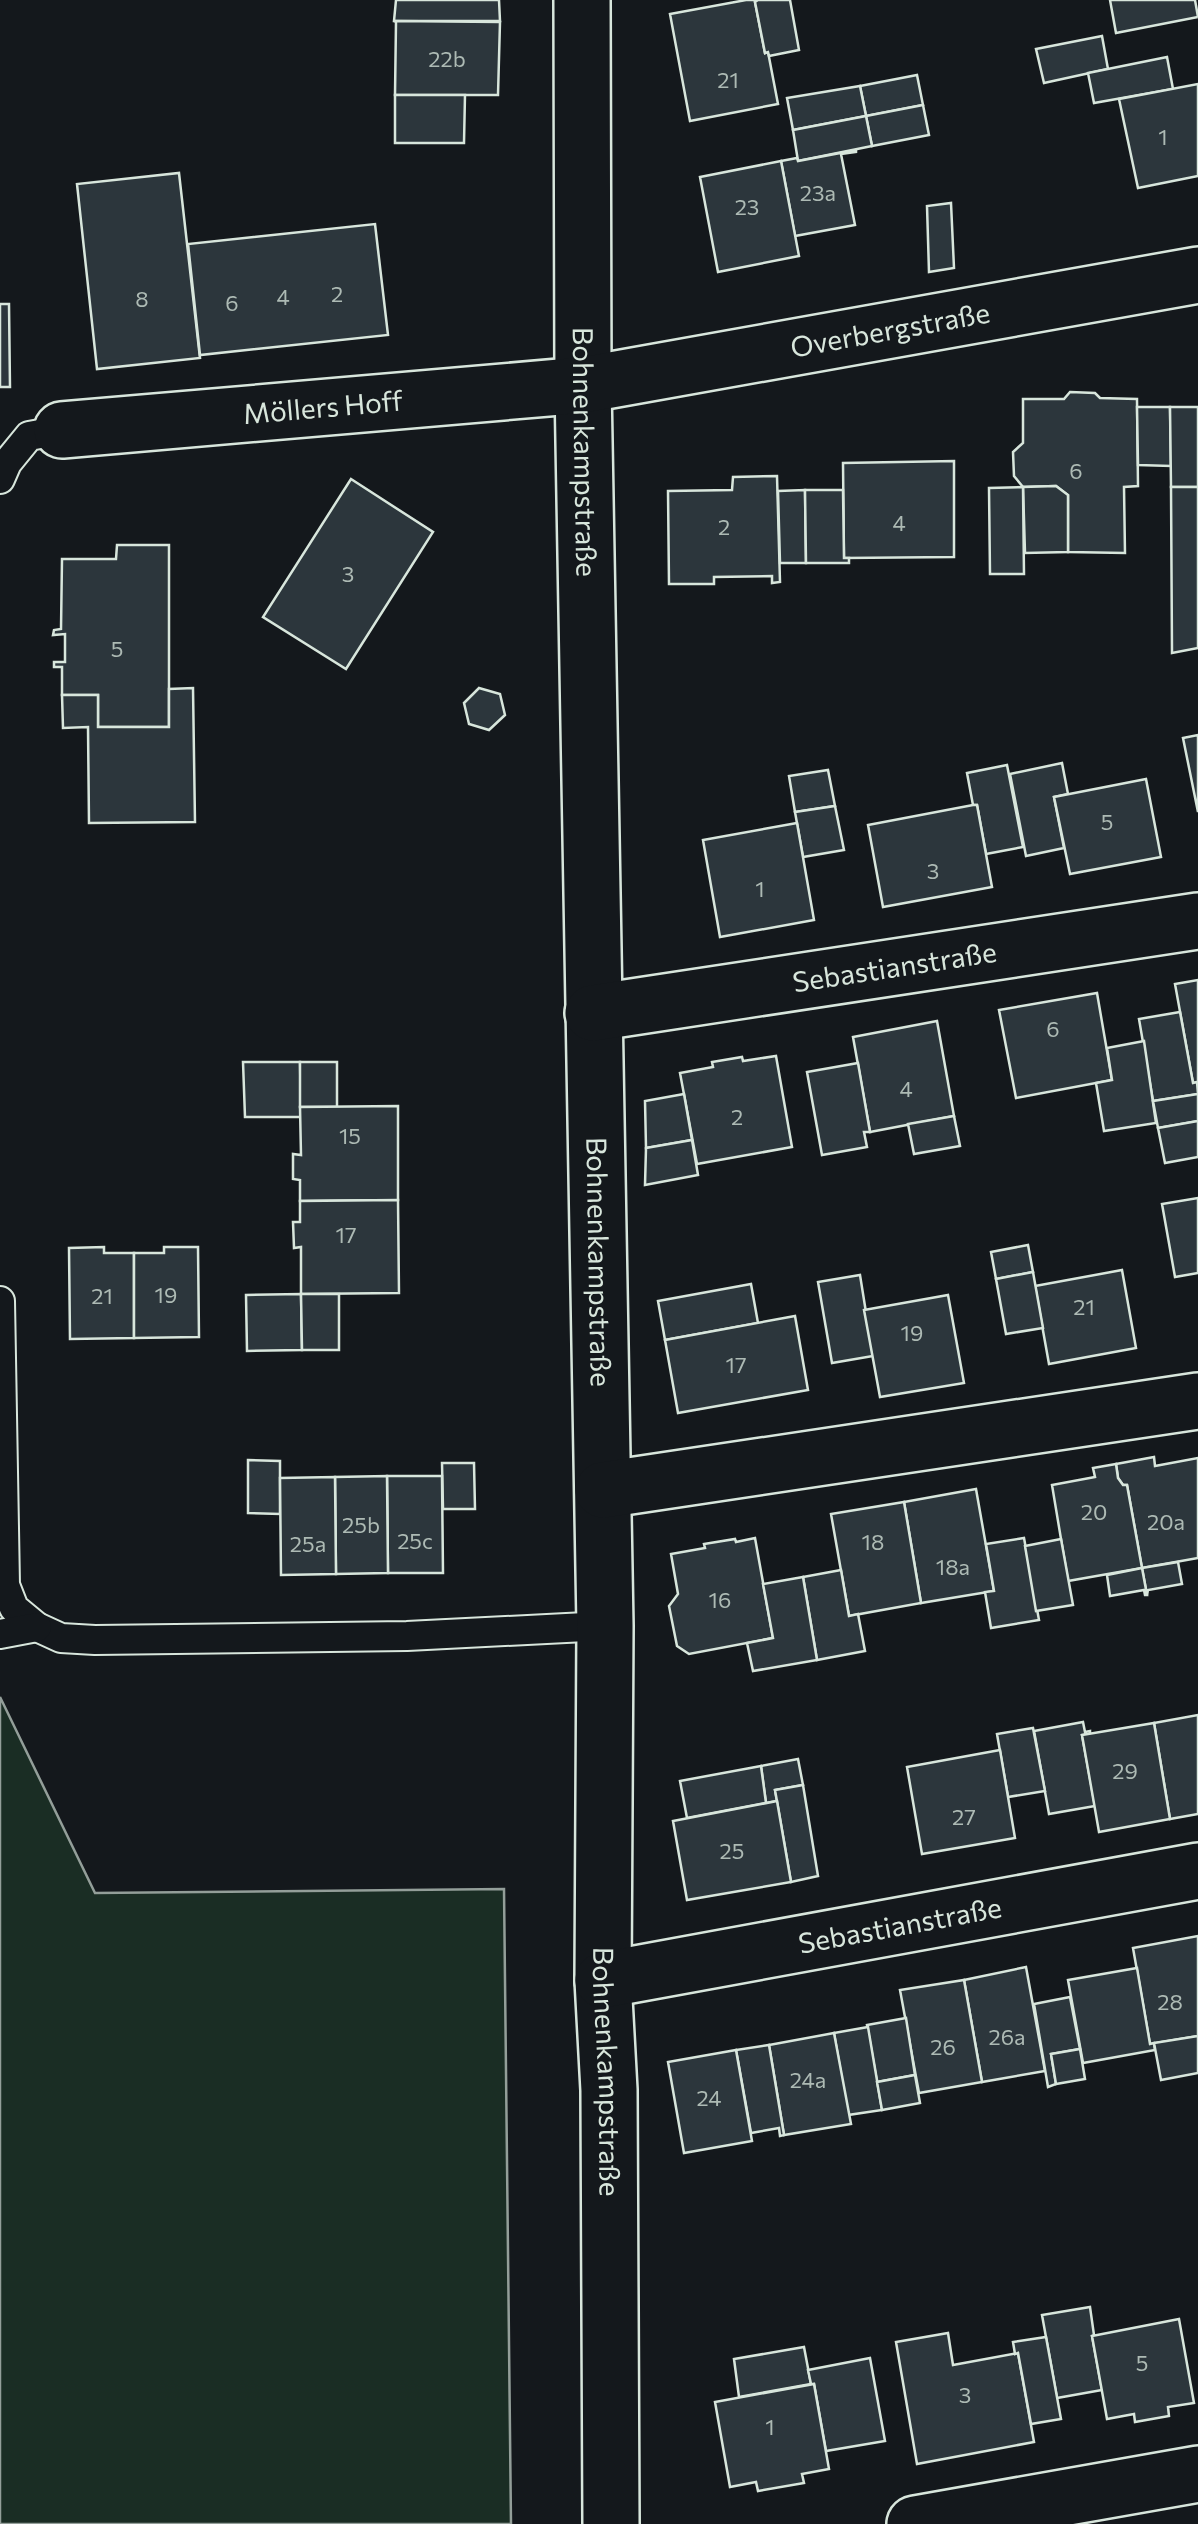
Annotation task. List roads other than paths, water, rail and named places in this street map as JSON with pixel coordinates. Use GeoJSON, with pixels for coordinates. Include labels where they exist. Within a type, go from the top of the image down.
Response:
{"type":"FeatureCollection","features":[{"type":"Feature","properties":{"kind":"street","name":"Bohnenkampstraße"},"geometry":{"type":"LineString","coordinates":[[582,0],[583,385],[603,1490],[603,1980],[608,2090],[611,2524]]}},
{"type":"Feature","properties":{"kind":"street","name":"Overbergstraße"},"geometry":{"type":"LineString","coordinates":[[583,385],[1198,275]]}},
{"type":"Feature","properties":{"kind":"street","name":"Möllers Hoff"},"geometry":{"type":"LineString","coordinates":[[62,430],[583,385]]}},
{"type":"Feature","properties":{"kind":"street","name":"Sebastianstraße"},"geometry":{"type":"LineString","coordinates":[[593,1013],[1198,921]]}},
{"type":"Feature","properties":{"kind":"street"},"geometry":{"type":"LineString","coordinates":[[603,1490],[1198,1401]]}},
{"type":"Feature","properties":{"kind":"street","name":"Sebastianstraße"},"geometry":{"type":"LineString","coordinates":[[603,1980],[1198,1872]]}},
{"type":"Feature","properties":{"kind":"street"},"geometry":{"type":"LineString","coordinates":[[915,2524],[1198,2474]]}},
{"type":"Feature","properties":{"kind":"lane"},"geometry":{"type":"LineString","coordinates":[[0,479],[7,463],[29,436],[62,430]]}},
{"type":"Feature","properties":{"kind":"lane"},"geometry":{"type":"LineString","coordinates":[[0,1301],[6,1586],[14,1608],[37,1627],[62,1638],[115,1640],[407,1636],[604,1626]]}},
{"type":"Feature","properties":{"kind":"lane"},"geometry":{"type":"LineString","coordinates":[[0,1634],[37,1627]]}}]}
